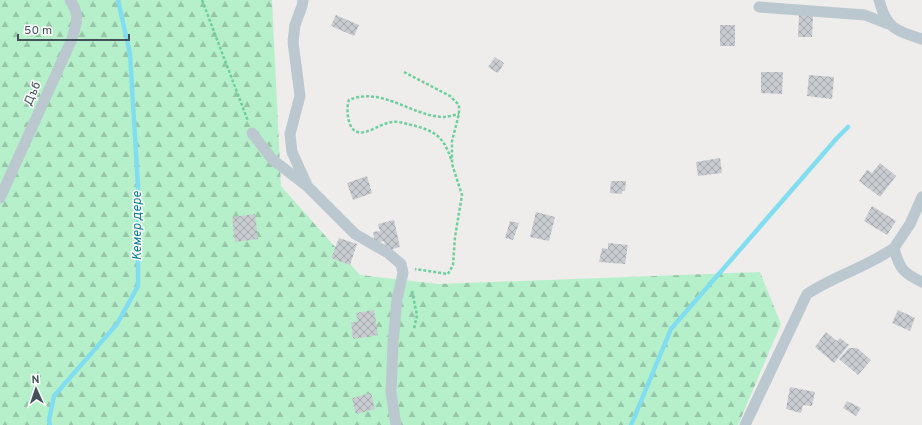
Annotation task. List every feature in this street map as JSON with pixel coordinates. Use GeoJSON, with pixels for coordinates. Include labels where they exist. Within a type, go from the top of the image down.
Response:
{"type":"FeatureCollection","features":[{"type":"Feature","properties":{"kind":"street","name":"Дъб"},"geometry":{"type":"LineString","coordinates":[[0,198],[72,39],[76,24],[76,9],[70,0]]}},
{"type":"Feature","properties":{"kind":"street"},"geometry":{"type":"LineString","coordinates":[[303,0],[295,25],[293,42],[300,96],[290,134],[292,152],[308,187]]}},
{"type":"Feature","properties":{"kind":"street"},"geometry":{"type":"LineString","coordinates":[[879,0],[888,24]]}},
{"type":"Feature","properties":{"kind":"street"},"geometry":{"type":"LineString","coordinates":[[759,7],[865,15],[888,24],[898,32],[922,39]]}},
{"type":"Feature","properties":{"kind":"street"},"geometry":{"type":"LineString","coordinates":[[252,133],[272,159],[308,187],[355,234],[388,253],[401,264],[403,273],[397,299],[391,392],[396,425]]}},
{"type":"Feature","properties":{"kind":"street"},"geometry":{"type":"LineString","coordinates":[[745,425],[807,294],[820,285],[879,258],[894,248],[910,224],[922,198]]}},
{"type":"Feature","properties":{"kind":"street"},"geometry":{"type":"LineString","coordinates":[[894,248],[897,263],[905,273],[922,282]]}},
{"type":"Feature","properties":{"kind":"path"},"geometry":{"type":"LineString","coordinates":[[202,0],[252,133]]}},
{"type":"Feature","properties":{"kind":"path"},"geometry":{"type":"LineString","coordinates":[[404,72],[450,96],[459,105],[459,114],[452,141],[452,164]]}},
{"type":"Feature","properties":{"kind":"path"},"geometry":{"type":"LineString","coordinates":[[414,329],[417,315],[415,301],[411,288],[403,273],[414,269],[448,274],[452,270],[462,194],[446,147],[441,139],[431,130],[394,122],[364,132],[358,132],[353,129],[346,107],[349,100],[365,96],[383,98],[401,106],[445,118],[459,114]]}},
{"type":"Feature","properties":{"kind":"green space"},"geometry":{"type":"Polygon","coordinates":[[[0,0],[272,0],[281,186],[360,275],[439,284],[760,272],[781,324],[738,425],[0,425],[0,0]]]}},
{"type":"Feature","properties":{"kind":"building"},"geometry":{"type":"Polygon","coordinates":[[[336,15],[359,25],[354,36],[331,26],[336,15]]]}},
{"type":"Feature","properties":{"kind":"building"},"geometry":{"type":"Polygon","coordinates":[[[799,15],[813,15],[812,37],[798,37],[799,15]]]}},
{"type":"Feature","properties":{"kind":"building"},"geometry":{"type":"Polygon","coordinates":[[[720,25],[735,25],[735,46],[720,46],[720,25]]]}},
{"type":"Feature","properties":{"kind":"building"},"geometry":{"type":"Polygon","coordinates":[[[495,57],[504,63],[498,73],[488,67],[495,57]]]}},
{"type":"Feature","properties":{"kind":"building"},"geometry":{"type":"Polygon","coordinates":[[[761,72],[783,72],[782,94],[761,93],[761,72]]]}},
{"type":"Feature","properties":{"kind":"building"},"geometry":{"type":"Polygon","coordinates":[[[809,75],[834,77],[832,99],[807,96],[809,75]]]}},
{"type":"Feature","properties":{"kind":"building"},"geometry":{"type":"Polygon","coordinates":[[[720,158],[722,173],[698,176],[696,162],[720,158]]]}},
{"type":"Feature","properties":{"kind":"building"},"geometry":{"type":"Polygon","coordinates":[[[880,163],[896,176],[880,197],[859,181],[867,170],[872,173],[880,163]]]}},
{"type":"Feature","properties":{"kind":"building"},"geometry":{"type":"Polygon","coordinates":[[[367,176],[372,193],[353,200],[347,183],[367,176]]]}},
{"type":"Feature","properties":{"kind":"building"},"geometry":{"type":"Polygon","coordinates":[[[611,181],[626,181],[625,191],[622,191],[622,194],[610,193],[611,181]]]}},
{"type":"Feature","properties":{"kind":"building"},"geometry":{"type":"Polygon","coordinates":[[[872,206],[896,221],[887,235],[864,221],[872,206]]]}},
{"type":"Feature","properties":{"kind":"building"},"geometry":{"type":"Polygon","coordinates":[[[536,212],[555,217],[549,241],[530,237],[536,212]]]}},
{"type":"Feature","properties":{"kind":"building"},"geometry":{"type":"Polygon","coordinates":[[[255,214],[258,239],[235,242],[232,217],[255,214]]]}},
{"type":"Feature","properties":{"kind":"building"},"geometry":{"type":"Polygon","coordinates":[[[394,220],[400,247],[386,251],[384,241],[375,243],[373,232],[380,231],[378,224],[394,220]]]}},
{"type":"Feature","properties":{"kind":"building"},"geometry":{"type":"Polygon","coordinates":[[[510,221],[519,223],[513,240],[505,238],[510,221]]]}},
{"type":"Feature","properties":{"kind":"building"},"geometry":{"type":"Polygon","coordinates":[[[339,238],[357,244],[350,265],[331,258],[339,238]]]}},
{"type":"Feature","properties":{"kind":"building"},"geometry":{"type":"Polygon","coordinates":[[[608,243],[628,245],[625,264],[599,262],[602,248],[608,249],[608,243]]]}},
{"type":"Feature","properties":{"kind":"building"},"geometry":{"type":"Polygon","coordinates":[[[374,310],[378,335],[353,339],[351,322],[358,322],[356,313],[374,310]]]}},
{"type":"Feature","properties":{"kind":"building"},"geometry":{"type":"Polygon","coordinates":[[[898,310],[915,318],[910,331],[892,323],[898,310]]]}},
{"type":"Feature","properties":{"kind":"building"},"geometry":{"type":"Polygon","coordinates":[[[826,332],[837,341],[840,338],[849,345],[834,363],[815,347],[826,332]]]}},
{"type":"Feature","properties":{"kind":"building"},"geometry":{"type":"Polygon","coordinates":[[[849,348],[857,348],[871,360],[858,375],[839,359],[849,348]]]}},
{"type":"Feature","properties":{"kind":"building"},"geometry":{"type":"Polygon","coordinates":[[[790,387],[815,392],[812,406],[803,405],[801,413],[786,409],[790,387]]]}},
{"type":"Feature","properties":{"kind":"building"},"geometry":{"type":"Polygon","coordinates":[[[371,393],[375,409],[356,414],[352,398],[371,393]]]}},
{"type":"Feature","properties":{"kind":"building"},"geometry":{"type":"Polygon","coordinates":[[[847,401],[861,408],[856,416],[843,408],[847,401]]]}},
{"type":"Feature","properties":{"kind":"waterway","name":"Кемер дере"},"geometry":{"type":"LineString","coordinates":[[50,425],[49,420],[54,396],[117,324],[138,286],[138,187],[130,54],[118,0]]}},
{"type":"Feature","properties":{"kind":"waterway"},"geometry":{"type":"LineString","coordinates":[[631,425],[671,329],[848,127]]}}]}
